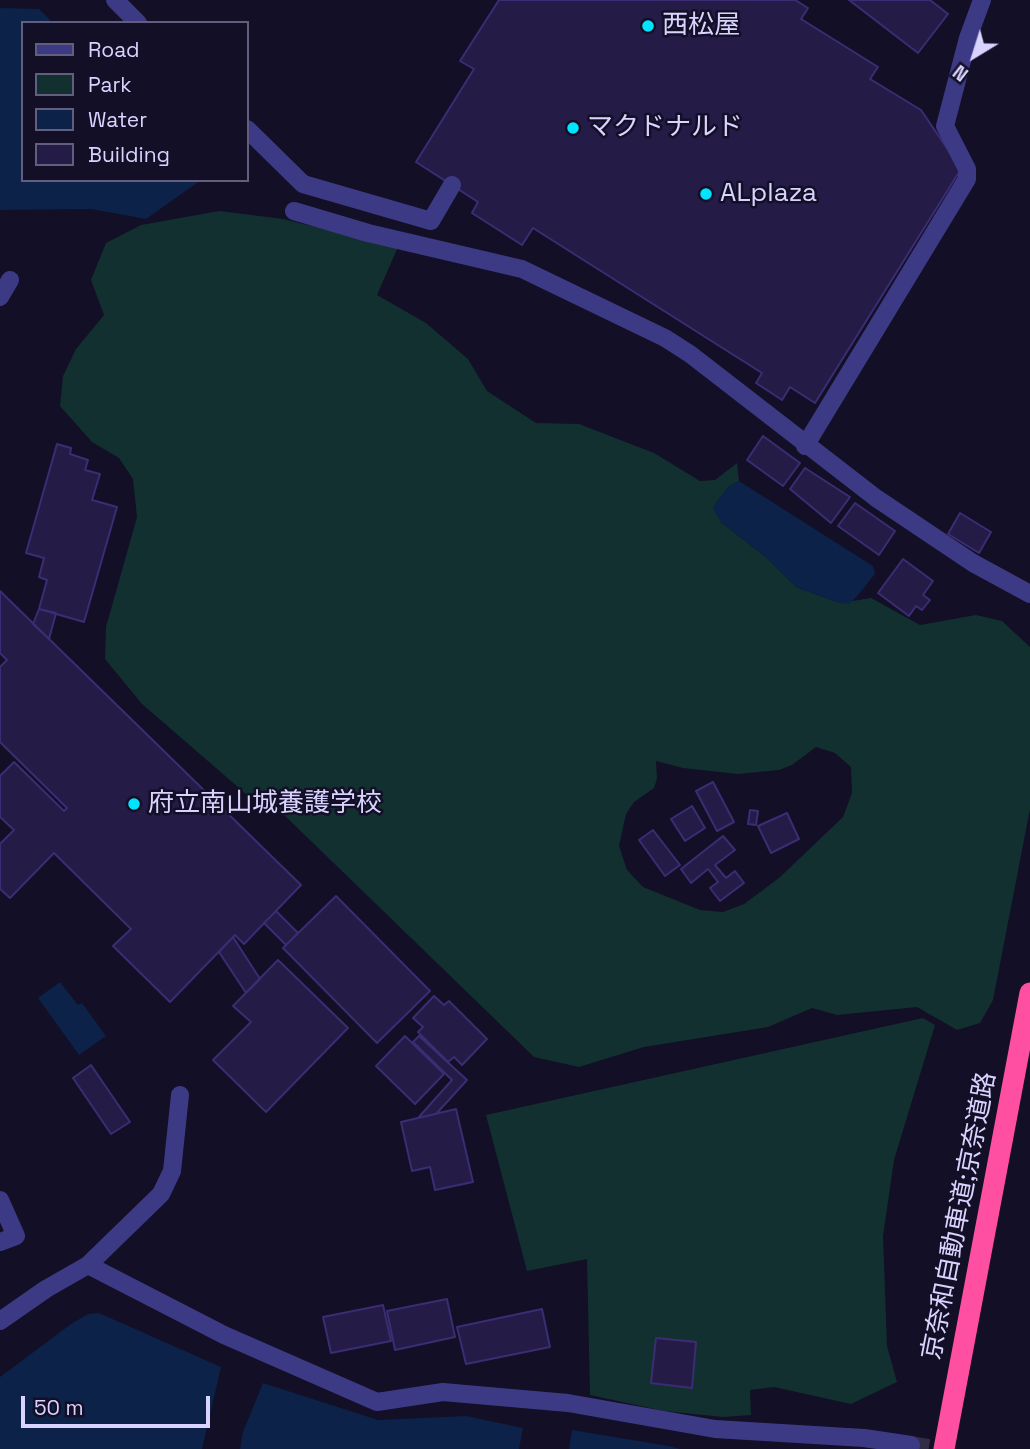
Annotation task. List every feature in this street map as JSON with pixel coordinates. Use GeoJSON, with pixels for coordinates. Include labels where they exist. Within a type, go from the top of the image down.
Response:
{"type":"FeatureCollection","features":[{"type":"Feature","properties":{"kind":"highway","name":"京奈和自動車道;京奈道路"},"geometry":{"type":"LineString","coordinates":[[944,1449],[1030,993]]}},
{"type":"Feature","properties":{"kind":"highway"},"geometry":{"type":"LineString","coordinates":[[1011,1098],[1030,1035]]}},
{"type":"Feature","properties":{"kind":"street"},"geometry":{"type":"LineString","coordinates":[[115,0],[136,21]]}},
{"type":"Feature","properties":{"kind":"street"},"geometry":{"type":"LineString","coordinates":[[806,446],[967,179],[967,169],[946,126],[968,38],[982,0]]}},
{"type":"Feature","properties":{"kind":"street"},"geometry":{"type":"LineString","coordinates":[[248,130],[303,184],[431,221],[452,185]]}},
{"type":"Feature","properties":{"kind":"street"},"geometry":{"type":"LineString","coordinates":[[294,211],[368,233],[522,269],[544,278],[690,354],[876,498],[973,563],[1030,594]]}},
{"type":"Feature","properties":{"kind":"street"},"geometry":{"type":"LineString","coordinates":[[0,297],[10,280]]}},
{"type":"Feature","properties":{"kind":"street"},"geometry":{"type":"LineString","coordinates":[[0,1321],[46,1289],[88,1265],[161,1194],[172,1171],[180,1095]]}},
{"type":"Feature","properties":{"kind":"street"},"geometry":{"type":"LineString","coordinates":[[0,1200],[16,1236],[0,1242]]}},
{"type":"Feature","properties":{"kind":"street"},"geometry":{"type":"LineString","coordinates":[[88,1265],[224,1335],[377,1402],[443,1392],[568,1403],[715,1429],[864,1438],[911,1445]]}},
{"type":"Feature","properties":{"kind":"green space"},"geometry":{"type":"Polygon","coordinates":[[[219,211],[283,219],[398,247],[377,295],[426,323],[468,359],[487,391],[536,423],[579,424],[654,453],[700,481],[715,480],[737,463],[739,481],[727,488],[721,522],[768,559],[796,587],[840,603],[871,598],[920,625],[976,615],[1002,621],[1030,647],[1030,809],[993,1000],[980,1023],[957,1030],[917,1007],[837,1015],[812,1008],[768,1027],[644,1047],[579,1067],[534,1057],[280,811],[253,800],[142,704],[105,659],[106,627],[137,517],[133,479],[119,458],[92,442],[60,406],[63,376],[76,349],[104,315],[91,280],[106,243],[141,225],[219,211]],[[816,747],[792,765],[779,770],[738,774],[683,768],[656,761],[657,779],[654,788],[634,802],[626,814],[619,846],[627,870],[643,887],[700,910],[723,912],[744,904],[779,878],[843,817],[852,793],[851,767],[835,753],[816,747]]]}},
{"type":"Feature","properties":{"kind":"green space"},"geometry":{"type":"Polygon","coordinates":[[[923,1018],[935,1025],[894,1160],[883,1236],[887,1346],[897,1382],[851,1404],[774,1387],[750,1390],[751,1415],[723,1417],[664,1411],[590,1395],[587,1259],[527,1271],[486,1115],[923,1018]]]}},
{"type":"Feature","properties":{"kind":"water"},"geometry":{"type":"Polygon","coordinates":[[[0,8],[39,9],[51,21],[21,21],[21,182],[198,182],[146,219],[91,209],[0,210],[0,8]]]}},
{"type":"Feature","properties":{"kind":"water"},"geometry":{"type":"Polygon","coordinates":[[[739,481],[873,566],[875,574],[849,604],[796,587],[768,559],[721,522],[713,509],[716,502],[727,488],[739,481]]]}},
{"type":"Feature","properties":{"kind":"water"},"geometry":{"type":"Polygon","coordinates":[[[60,982],[78,1005],[82,1003],[106,1036],[79,1055],[38,998],[60,982]]]}},
{"type":"Feature","properties":{"kind":"water"},"geometry":{"type":"Polygon","coordinates":[[[99,1313],[221,1367],[202,1449],[0,1449],[0,1377],[71,1324],[88,1314],[99,1313]]]}},
{"type":"Feature","properties":{"kind":"water"},"geometry":{"type":"Polygon","coordinates":[[[263,1383],[378,1420],[466,1416],[523,1428],[519,1449],[240,1449],[243,1432],[263,1383]]]}},
{"type":"Feature","properties":{"kind":"water"},"geometry":{"type":"Polygon","coordinates":[[[572,1430],[669,1446],[680,1449],[569,1449],[572,1430]]]}},
{"type":"Feature","properties":{"kind":"building","name":"ALplaza"},"geometry":{"type":"Polygon","coordinates":[[[499,0],[795,0],[808,8],[801,19],[878,67],[870,79],[921,110],[961,169],[815,403],[790,387],[782,400],[756,383],[762,373],[533,228],[522,245],[472,213],[478,202],[416,162],[474,69],[460,61],[499,0]]]}},
{"type":"Feature","properties":{"kind":"building"},"geometry":{"type":"Polygon","coordinates":[[[849,0],[930,0],[948,14],[918,53],[849,0]]]}},
{"type":"Feature","properties":{"kind":"building"},"geometry":{"type":"Polygon","coordinates":[[[763,436],[800,463],[783,486],[747,460],[763,436]]]}},
{"type":"Feature","properties":{"kind":"building"},"geometry":{"type":"Polygon","coordinates":[[[57,444],[71,448],[70,454],[88,460],[85,470],[100,474],[92,500],[117,507],[84,622],[39,609],[47,580],[39,577],[44,558],[26,553],[57,444]]]}},
{"type":"Feature","properties":{"kind":"building"},"geometry":{"type":"Polygon","coordinates":[[[805,468],[850,497],[831,523],[790,489],[805,468]]]}},
{"type":"Feature","properties":{"kind":"building"},"geometry":{"type":"Polygon","coordinates":[[[855,503],[895,531],[879,555],[838,526],[855,503]]]}},
{"type":"Feature","properties":{"kind":"building"},"geometry":{"type":"Polygon","coordinates":[[[960,513],[991,532],[979,553],[948,534],[960,513]]]}},
{"type":"Feature","properties":{"kind":"building"},"geometry":{"type":"Polygon","coordinates":[[[903,559],[933,581],[923,595],[930,600],[922,610],[916,606],[909,616],[878,593],[903,559]]]}},
{"type":"Feature","properties":{"kind":"building"},"geometry":{"type":"Polygon","coordinates":[[[0,591],[301,885],[244,944],[235,935],[170,1002],[113,946],[131,929],[54,853],[10,898],[0,889],[0,844],[14,830],[0,817],[0,776],[14,762],[64,811],[67,808],[0,742],[0,667],[7,660],[0,653],[0,591]]]}},
{"type":"Feature","properties":{"kind":"building"},"geometry":{"type":"Polygon","coordinates":[[[39,609],[56,613],[49,639],[33,624],[39,609]]]}},
{"type":"Feature","properties":{"kind":"building"},"geometry":{"type":"Polygon","coordinates":[[[713,782],[734,822],[717,831],[696,791],[713,782]]]}},
{"type":"Feature","properties":{"kind":"building"},"geometry":{"type":"Polygon","coordinates":[[[692,806],[705,828],[685,841],[671,819],[692,806]]]}},
{"type":"Feature","properties":{"kind":"building"},"geometry":{"type":"Polygon","coordinates":[[[750,810],[758,811],[756,825],[748,824],[750,810]]]}},
{"type":"Feature","properties":{"kind":"building"},"geometry":{"type":"Polygon","coordinates":[[[787,813],[799,839],[771,853],[758,826],[787,813]]]}},
{"type":"Feature","properties":{"kind":"building"},"geometry":{"type":"Polygon","coordinates":[[[653,830],[680,865],[665,876],[639,840],[653,830]]]}},
{"type":"Feature","properties":{"kind":"building"},"geometry":{"type":"Polygon","coordinates":[[[723,836],[735,850],[715,865],[726,878],[735,871],[744,883],[720,901],[710,888],[718,882],[708,869],[691,883],[681,869],[723,836]]]}},
{"type":"Feature","properties":{"kind":"building"},"geometry":{"type":"Polygon","coordinates":[[[336,896],[430,991],[377,1043],[283,948],[336,896]]]}},
{"type":"Feature","properties":{"kind":"building"},"geometry":{"type":"Polygon","coordinates":[[[276,911],[298,933],[286,945],[264,923],[276,911]]]}},
{"type":"Feature","properties":{"kind":"building"},"geometry":{"type":"Polygon","coordinates":[[[233,937],[260,979],[246,993],[219,952],[233,937]]]}},
{"type":"Feature","properties":{"kind":"building"},"geometry":{"type":"Polygon","coordinates":[[[278,960],[348,1028],[266,1112],[213,1060],[251,1022],[233,1006],[278,960]]]}},
{"type":"Feature","properties":{"kind":"building"},"geometry":{"type":"Polygon","coordinates":[[[434,996],[444,1005],[449,1001],[487,1039],[462,1065],[454,1057],[448,1062],[418,1032],[423,1027],[413,1018],[434,996]]]}},
{"type":"Feature","properties":{"kind":"building"},"geometry":{"type":"Polygon","coordinates":[[[405,1036],[444,1074],[415,1104],[376,1066],[405,1036]]]}},
{"type":"Feature","properties":{"kind":"building"},"geometry":{"type":"Polygon","coordinates":[[[419,1036],[467,1080],[436,1114],[418,1118],[452,1080],[413,1042],[419,1036]]]}},
{"type":"Feature","properties":{"kind":"building"},"geometry":{"type":"Polygon","coordinates":[[[91,1065],[130,1122],[111,1134],[73,1078],[91,1065]]]}},
{"type":"Feature","properties":{"kind":"building"},"geometry":{"type":"Polygon","coordinates":[[[456,1109],[473,1182],[435,1190],[430,1167],[412,1171],[401,1122],[456,1109]]]}},
{"type":"Feature","properties":{"kind":"building"},"geometry":{"type":"Polygon","coordinates":[[[447,1299],[455,1337],[395,1350],[387,1311],[447,1299]]]}},
{"type":"Feature","properties":{"kind":"building"},"geometry":{"type":"Polygon","coordinates":[[[383,1305],[391,1341],[331,1353],[323,1317],[383,1305]]]}},
{"type":"Feature","properties":{"kind":"building"},"geometry":{"type":"Polygon","coordinates":[[[542,1309],[550,1347],[466,1364],[457,1327],[542,1309]]]}},
{"type":"Feature","properties":{"kind":"building"},"geometry":{"type":"Polygon","coordinates":[[[656,1338],[696,1342],[692,1388],[651,1383],[656,1338]]]}},
{"type":"Feature","properties":{"kind":"tunnel"},"geometry":{"type":"LineString","coordinates":[[911,1445],[933,1449]]}},
{"type":"Feature","properties":{"kind":"place","name":"西松屋"},"geometry":{"type":"Point","coordinates":[648,26]}},
{"type":"Feature","properties":{"kind":"place","name":"マクドナルド"},"geometry":{"type":"Point","coordinates":[573,128]}},
{"type":"Feature","properties":{"kind":"place","name":"ALplaza"},"geometry":{"type":"Point","coordinates":[706,194]}},
{"type":"Feature","properties":{"kind":"place","name":"府立南山城養護学校"},"geometry":{"type":"Point","coordinates":[134,804]}}]}
